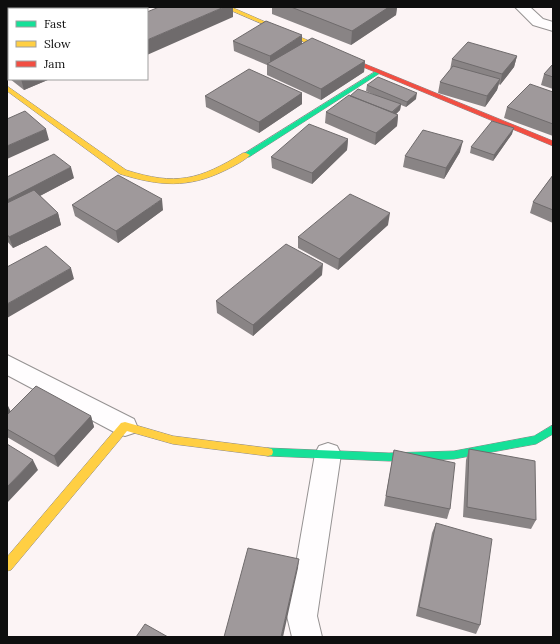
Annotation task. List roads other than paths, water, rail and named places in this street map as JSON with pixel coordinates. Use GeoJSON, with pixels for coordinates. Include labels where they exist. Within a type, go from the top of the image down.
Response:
{"type":"FeatureCollection","features":[{"type":"Feature","properties":{"kind":"street"},"geometry":{"type":"LineString","coordinates":[[226,7],[343,57]]}},
{"type":"Feature","properties":{"kind":"street"},"geometry":{"type":"LineString","coordinates":[[522,7],[538,22],[553,27]]}},
{"type":"Feature","properties":{"kind":"street"},"geometry":{"type":"LineString","coordinates":[[357,63],[553,144]]}},
{"type":"Feature","properties":{"kind":"street"},"geometry":{"type":"LineString","coordinates":[[7,88],[123,172],[143,179],[175,183],[207,176],[238,160],[378,72]]}},
{"type":"Feature","properties":{"kind":"street"},"geometry":{"type":"LineString","coordinates":[[7,364],[125,426],[173,440],[279,453],[389,457],[454,455],[536,440],[553,429]]}},
{"type":"Feature","properties":{"kind":"street"},"geometry":{"type":"LineString","coordinates":[[7,566],[125,426]]}},
{"type":"Feature","properties":{"kind":"street"},"geometry":{"type":"LineString","coordinates":[[308,637],[302,616],[328,454]]}}]}
